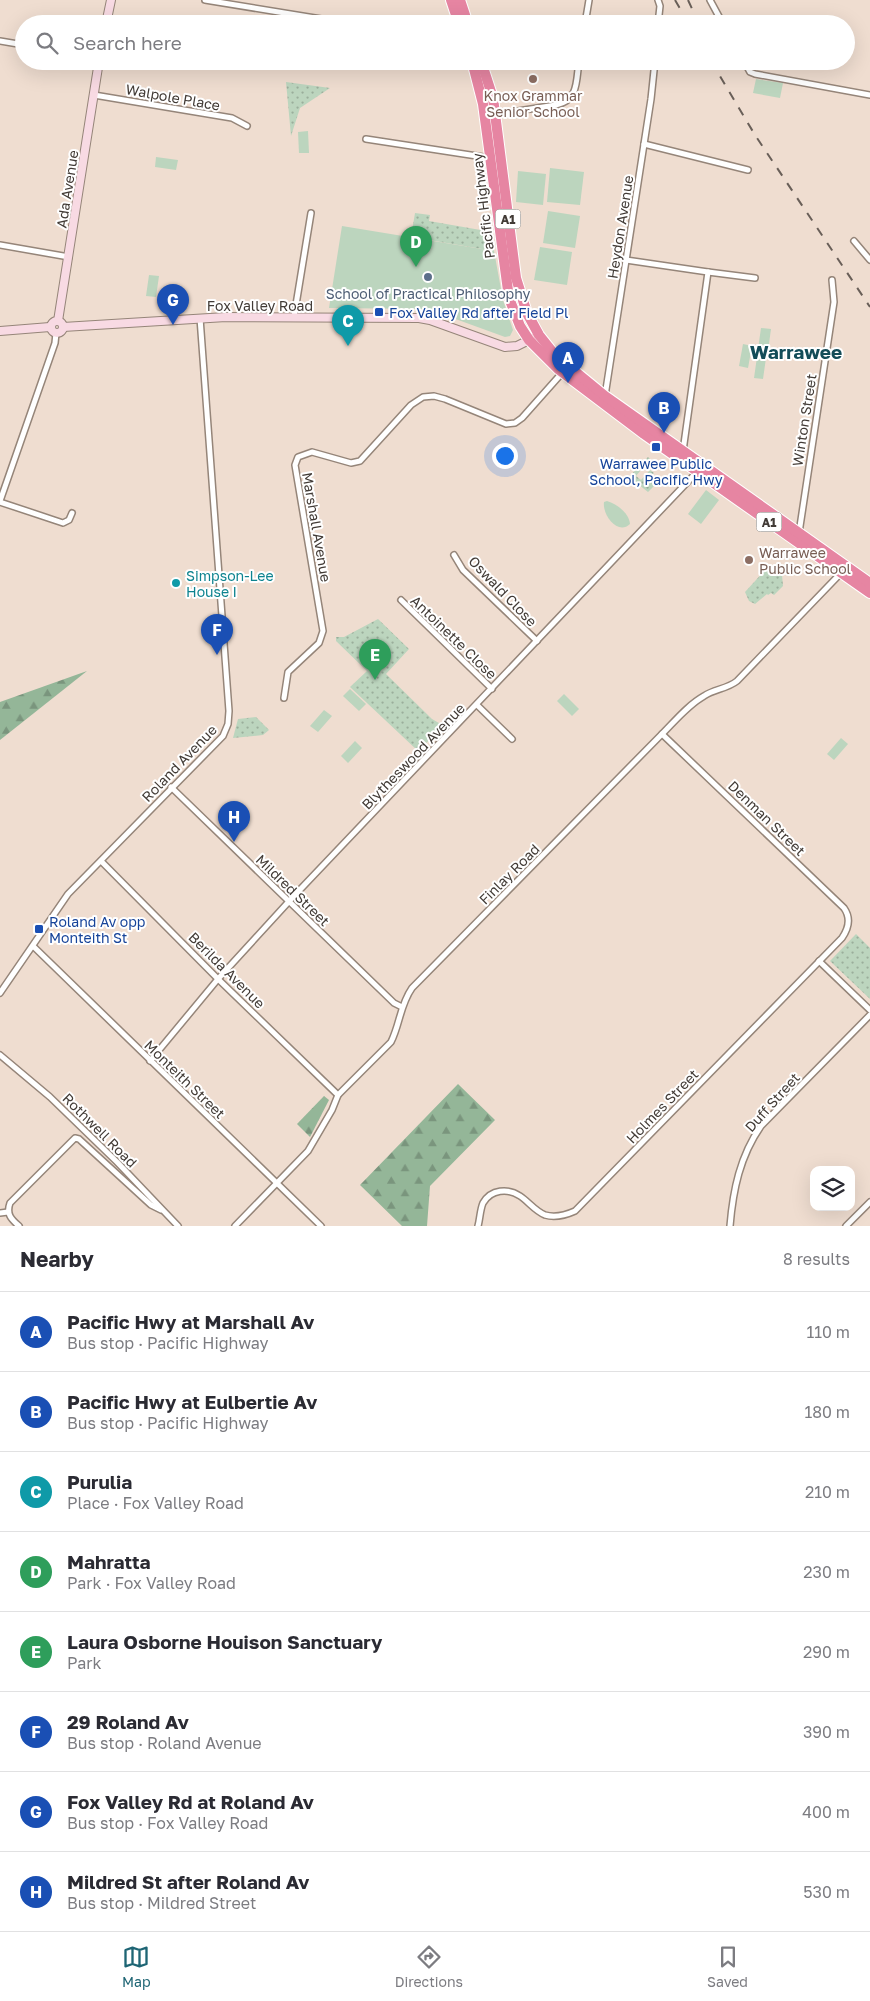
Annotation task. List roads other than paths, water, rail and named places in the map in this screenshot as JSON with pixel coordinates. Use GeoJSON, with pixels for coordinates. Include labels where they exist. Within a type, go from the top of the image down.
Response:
{"type":"FeatureCollection","features":[{"type":"Feature","properties":{"kind":"highway"},"geometry":{"type":"LineString","coordinates":[[451,0],[456,15]]}},
{"type":"Feature","properties":{"kind":"highway"},"geometry":{"type":"LineString","coordinates":[[460,0],[465,15]]}},
{"type":"Feature","properties":{"kind":"highway","name":"Pacific Highway"},"geometry":{"type":"LineString","coordinates":[[475,70],[485,116],[510,298],[520,326],[529,340],[562,373],[870,583]]}},
{"type":"Feature","properties":{"kind":"highway","name":"Pacific Highway"},"geometry":{"type":"LineString","coordinates":[[484,70],[496,114],[516,278],[527,314],[539,335],[567,367],[681,455],[697,471],[870,593]]}},
{"type":"Feature","properties":{"kind":"main road"},"geometry":{"type":"LineString","coordinates":[[108,15],[111,0]]}},
{"type":"Feature","properties":{"kind":"main road","name":"Ada Avenue"},"geometry":{"type":"LineString","coordinates":[[61,324],[98,70]]}},
{"type":"Feature","properties":{"kind":"main road","name":"Fox Valley Road"},"geometry":{"type":"LineString","coordinates":[[61,324],[200,318],[419,318],[430,320],[505,347],[517,346],[539,335]]}},
{"type":"Feature","properties":{"kind":"main road"},"geometry":{"type":"LineString","coordinates":[[0,331],[53,330],[61,332],[61,324],[52,322],[53,330]]}},
{"type":"Feature","properties":{"kind":"street"},"geometry":{"type":"LineString","coordinates":[[205,0],[297,15]]}},
{"type":"Feature","properties":{"kind":"street"},"geometry":{"type":"LineString","coordinates":[[587,15],[589,0]]}},
{"type":"Feature","properties":{"kind":"street"},"geometry":{"type":"LineString","coordinates":[[658,0],[659,15]]}},
{"type":"Feature","properties":{"kind":"street"},"geometry":{"type":"LineString","coordinates":[[710,0],[719,15]]}},
{"type":"Feature","properties":{"kind":"street"},"geometry":{"type":"LineString","coordinates":[[0,41],[15,44]]}},
{"type":"Feature","properties":{"kind":"street"},"geometry":{"type":"LineString","coordinates":[[485,116],[567,102],[573,94],[577,70]]}},
{"type":"Feature","properties":{"kind":"street","name":"Heydon Avenue"},"geometry":{"type":"LineString","coordinates":[[605,396],[654,70]]}},
{"type":"Feature","properties":{"kind":"street"},"geometry":{"type":"LineString","coordinates":[[749,70],[760,76],[870,95]]}},
{"type":"Feature","properties":{"kind":"street","name":"Walpole Place"},"geometry":{"type":"LineString","coordinates":[[94,96],[232,118],[247,126]]}},
{"type":"Feature","properties":{"kind":"street"},"geometry":{"type":"LineString","coordinates":[[366,139],[491,158]]}},
{"type":"Feature","properties":{"kind":"street"},"geometry":{"type":"LineString","coordinates":[[644,144],[748,170]]}},
{"type":"Feature","properties":{"kind":"street"},"geometry":{"type":"LineString","coordinates":[[294,317],[311,214]]}},
{"type":"Feature","properties":{"kind":"street"},"geometry":{"type":"LineString","coordinates":[[854,241],[870,260]]}},
{"type":"Feature","properties":{"kind":"street"},"geometry":{"type":"LineString","coordinates":[[0,245],[70,257]]}},
{"type":"Feature","properties":{"kind":"street"},"geometry":{"type":"LineString","coordinates":[[626,260],[755,278]]}},
{"type":"Feature","properties":{"kind":"street"},"geometry":{"type":"LineString","coordinates":[[681,455],[708,272]]}},
{"type":"Feature","properties":{"kind":"street","name":"Winton Street"},"geometry":{"type":"LineString","coordinates":[[799,533],[834,302],[832,280]]}},
{"type":"Feature","properties":{"kind":"street","name":"Roland Avenue"},"geometry":{"type":"LineString","coordinates":[[0,993],[68,894],[223,736],[227,728],[229,718],[200,318]]}},
{"type":"Feature","properties":{"kind":"street"},"geometry":{"type":"LineString","coordinates":[[53,330],[52,352],[0,502],[61,522],[67,522],[72,513]]}},
{"type":"Feature","properties":{"kind":"street","name":"Marshall Avenue"},"geometry":{"type":"LineString","coordinates":[[284,698],[288,672],[319,643],[323,631],[295,465],[298,457],[312,452],[351,463],[360,461],[411,405],[423,397],[434,396],[445,399],[506,424],[515,423],[522,418],[562,373]]}},
{"type":"Feature","properties":{"kind":"street","name":"Blytheswood Avenue"},"geometry":{"type":"LineString","coordinates":[[150,1061],[218,979],[289,902],[697,471]]}},
{"type":"Feature","properties":{"kind":"street","name":"Oswald Close"},"geometry":{"type":"LineString","coordinates":[[454,555],[463,570],[536,641]]}},
{"type":"Feature","properties":{"kind":"street","name":"Finlay Road"},"geometry":{"type":"LineString","coordinates":[[235,1226],[308,1151],[332,1110],[338,1095],[391,1042],[396,1033],[402,1006],[412,988],[699,698],[737,681],[842,573]]}},
{"type":"Feature","properties":{"kind":"street","name":"Antoinette Close"},"geometry":{"type":"LineString","coordinates":[[401,600],[492,689]]}},
{"type":"Feature","properties":{"kind":"street"},"geometry":{"type":"LineString","coordinates":[[477,705],[512,739]]}},
{"type":"Feature","properties":{"kind":"street","name":"Denman Street"},"geometry":{"type":"LineString","coordinates":[[662,734],[844,908],[849,917],[849,923]]}},
{"type":"Feature","properties":{"kind":"street","name":"Mildred Street"},"geometry":{"type":"LineString","coordinates":[[171,787],[394,1003],[402,1006]]}},
{"type":"Feature","properties":{"kind":"street","name":"Berilda Avenue"},"geometry":{"type":"LineString","coordinates":[[101,861],[218,979],[338,1095]]}},
{"type":"Feature","properties":{"kind":"street","name":"Holmes Street"},"geometry":{"type":"LineString","coordinates":[[478,1226],[483,1204],[486,1199],[498,1191],[507,1190],[516,1193],[539,1212],[547,1216],[566,1215],[575,1211],[842,938],[849,923]]}},
{"type":"Feature","properties":{"kind":"street","name":"Monteith Street"},"geometry":{"type":"LineString","coordinates":[[34,946],[321,1226]]}},
{"type":"Feature","properties":{"kind":"street"},"geometry":{"type":"LineString","coordinates":[[819,961],[870,1010]]}},
{"type":"Feature","properties":{"kind":"street","name":"Duff Street"},"geometry":{"type":"LineString","coordinates":[[730,1226],[732,1196],[740,1167],[754,1136],[761,1126],[870,1015]]}},
{"type":"Feature","properties":{"kind":"street","name":"Rothwell Road"},"geometry":{"type":"LineString","coordinates":[[0,1055],[50,1097],[117,1162],[178,1226]]}},
{"type":"Feature","properties":{"kind":"street"},"geometry":{"type":"LineString","coordinates":[[18,1226],[10,1218],[8,1212],[10,1203],[75,1138],[79,1138],[151,1205],[164,1211]]}},
{"type":"Feature","properties":{"kind":"street"},"geometry":{"type":"LineString","coordinates":[[846,1226],[870,1202]]}},
{"type":"Feature","properties":{"kind":"street"},"geometry":{"type":"LineString","coordinates":[[0,1213],[8,1212]]}},
{"type":"Feature","properties":{"kind":"railway"},"geometry":{"type":"LineString","coordinates":[[675,0],[684,15]]}},
{"type":"Feature","properties":{"kind":"railway"},"geometry":{"type":"LineString","coordinates":[[688,0],[695,15]]}},
{"type":"Feature","properties":{"kind":"railway"},"geometry":{"type":"LineString","coordinates":[[716,70],[755,135],[870,307]]}},
{"type":"Feature","properties":{"kind":"place","name":"Knox Grammar Senior School"},"geometry":{"type":"Point","coordinates":[533,79]}},
{"type":"Feature","properties":{"kind":"place","name":"Mahratta"},"geometry":{"type":"Point","coordinates":[416,267]}},
{"type":"Feature","properties":{"kind":"place","name":"School of Practical Philosophy"},"geometry":{"type":"Point","coordinates":[428,277]}},
{"type":"Feature","properties":{"kind":"place","name":"Fox Valley Rd after Field Pl"},"geometry":{"type":"Point","coordinates":[379,312]}},
{"type":"Feature","properties":{"kind":"place","name":"Fox Valley Rd at Roland Av"},"geometry":{"type":"Point","coordinates":[173,325]}},
{"type":"Feature","properties":{"kind":"place","name":"Purulia"},"geometry":{"type":"Point","coordinates":[348,346]}},
{"type":"Feature","properties":{"kind":"place","name":"Pacific Hwy at Marshall Av"},"geometry":{"type":"Point","coordinates":[568,383]}},
{"type":"Feature","properties":{"kind":"place","name":"Pacific Hwy at Eulbertie Av"},"geometry":{"type":"Point","coordinates":[664,433]}},
{"type":"Feature","properties":{"kind":"place","name":"Warrawee Public School, Pacific Hwy"},"geometry":{"type":"Point","coordinates":[656,447]}},
{"type":"Feature","properties":{"kind":"place","name":"Warrawee Public School"},"geometry":{"type":"Point","coordinates":[749,560]}},
{"type":"Feature","properties":{"kind":"place","name":"Simpson-Lee House I"},"geometry":{"type":"Point","coordinates":[176,583]}},
{"type":"Feature","properties":{"kind":"place","name":"29 Roland Av"},"geometry":{"type":"Point","coordinates":[217,655]}},
{"type":"Feature","properties":{"kind":"place","name":"Laura Osborne Houison Sanctuary"},"geometry":{"type":"Point","coordinates":[375,680]}},
{"type":"Feature","properties":{"kind":"place","name":"Mildred St after Roland Av"},"geometry":{"type":"Point","coordinates":[234,842]}},
{"type":"Feature","properties":{"kind":"place","name":"Roland Av opp Monteith St"},"geometry":{"type":"Point","coordinates":[39,929]}},
{"type":"Feature","properties":{"kind":"district","name":"Warrawee"},"geometry":{"type":"Point","coordinates":[796,351]}}]}
